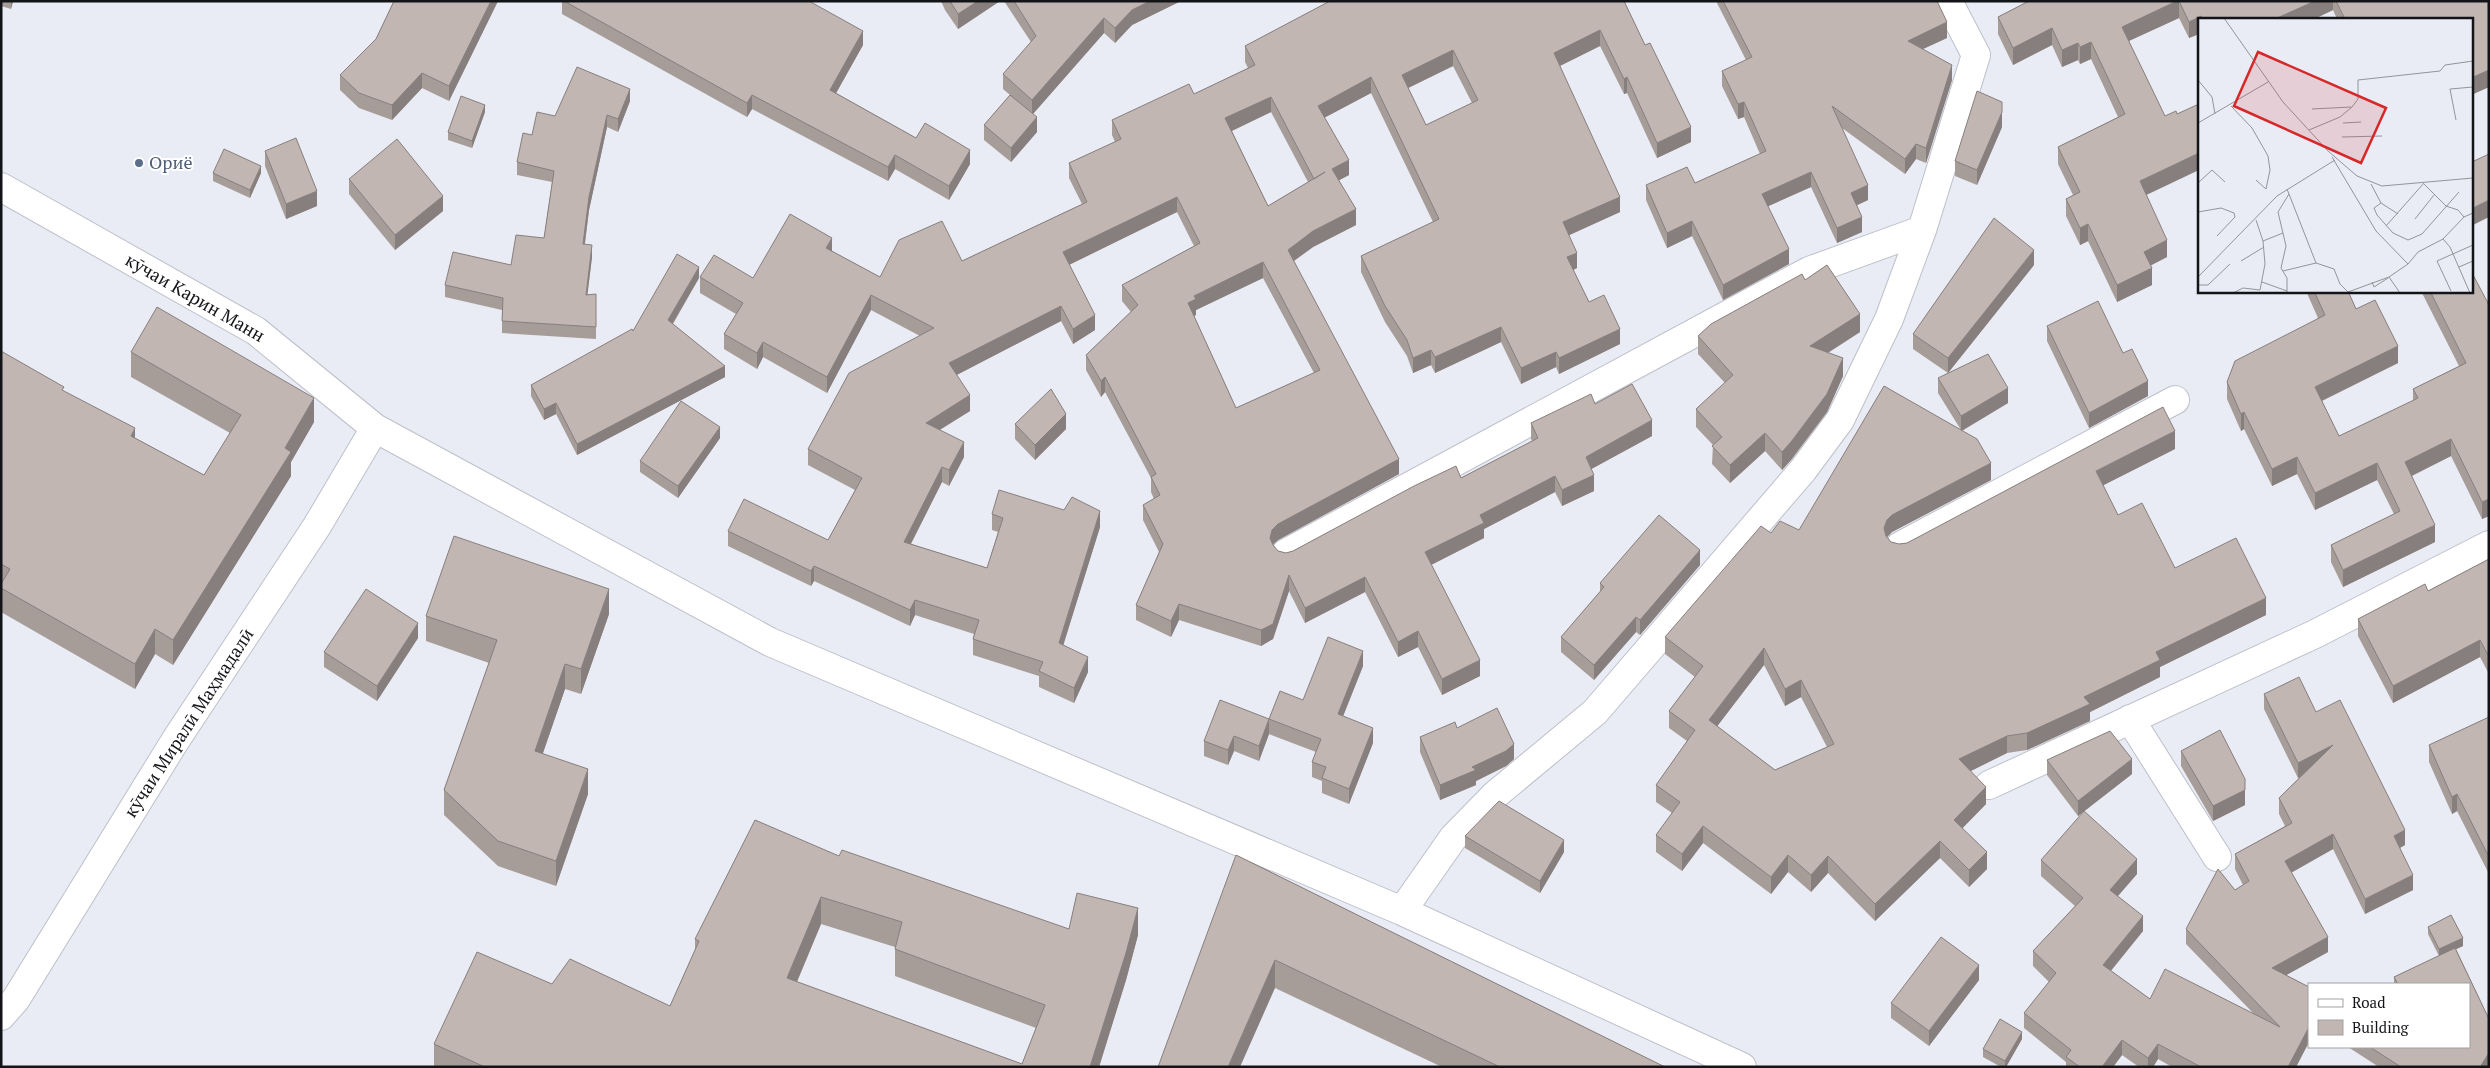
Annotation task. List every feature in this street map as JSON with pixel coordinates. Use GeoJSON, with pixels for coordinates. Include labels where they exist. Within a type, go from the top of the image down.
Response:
{"type":"FeatureCollection","features":[{"type":"Feature","properties":{"kind":"street"},"geometry":{"type":"LineString","coordinates":[[1402,911],[1453,838],[1495,795],[1595,712],[1803,470],[1840,420],[1889,319],[1922,230],[1976,55],[1948,1]]}},
{"type":"Feature","properties":{"kind":"street","name":"кӯчаи Карин Манн"},"geometry":{"type":"LineString","coordinates":[[1,187],[256,331],[375,428],[770,642],[1402,911],[1742,1067]]}},
{"type":"Feature","properties":{"kind":"street"},"geometry":{"type":"LineString","coordinates":[[1286,553],[1809,271],[1922,230]]}},
{"type":"Feature","properties":{"kind":"street"},"geometry":{"type":"LineString","coordinates":[[1900,546],[2175,400]]}},
{"type":"Feature","properties":{"kind":"street","name":"кӯчаи Миралӣ Маҳмадалӣ"},"geometry":{"type":"LineString","coordinates":[[1,1016],[16,999],[175,741],[316,526],[375,428]]}},
{"type":"Feature","properties":{"kind":"street"},"geometry":{"type":"LineString","coordinates":[[1989,785],[2315,634],[2489,544]]}},
{"type":"Feature","properties":{"kind":"street"},"geometry":{"type":"LineString","coordinates":[[2130,719],[2217,858]]}},
{"type":"Feature","properties":{"kind":"building"},"geometry":{"type":"Polygon","coordinates":[[[394,1],[491,1],[449,86],[422,73],[392,105],[359,93],[340,75],[376,39],[394,1]]]}},
{"type":"Feature","properties":{"kind":"building"},"geometry":{"type":"Polygon","coordinates":[[[564,1],[809,1],[863,31],[830,90],[916,138],[925,123],[970,150],[949,186],[895,155],[888,167],[752,95],[747,103],[564,1]]]}},
{"type":"Feature","properties":{"kind":"building"},"geometry":{"type":"Polygon","coordinates":[[[950,1],[978,1],[958,14],[950,1]]]}},
{"type":"Feature","properties":{"kind":"building"},"geometry":{"type":"Polygon","coordinates":[[[1014,1],[1150,1],[1132,10],[1115,28],[1104,18],[1032,100],[1003,74],[1036,36],[1014,1]]]}},
{"type":"Feature","properties":{"kind":"building"},"geometry":{"type":"Polygon","coordinates":[[[1330,1],[1624,1],[1645,45],[1650,43],[1691,127],[1657,143],[1627,77],[1624,79],[1600,30],[1554,53],[1620,197],[1563,222],[1577,253],[1567,257],[1589,302],[1604,295],[1620,329],[1559,358],[1556,352],[1521,368],[1501,327],[1435,357],[1431,350],[1413,358],[1407,340],[1385,306],[1361,256],[1439,219],[1371,77],[1318,106],[1349,160],[1332,169],[1356,209],[1313,231],[1288,250],[1399,459],[1278,524],[1272,530],[1270,538],[1278,551],[1286,553],[1293,551],[1414,486],[1456,466],[1461,478],[1538,438],[1531,423],[1591,394],[1595,404],[1632,384],[1652,420],[1586,457],[1594,475],[1562,490],[1555,476],[1480,515],[1484,523],[1425,552],[1480,660],[1442,679],[1418,631],[1398,642],[1365,577],[1305,608],[1289,575],[1273,624],[1261,630],[1179,604],[1171,621],[1136,605],[1163,544],[1143,505],[1160,495],[1151,477],[1156,474],[1105,377],[1101,381],[1086,355],[1138,305],[1122,285],[1200,243],[1177,197],[1063,252],[1095,315],[1073,329],[1061,306],[949,363],[970,395],[926,423],[964,442],[949,470],[942,467],[904,542],[987,568],[1003,518],[992,514],[999,490],[1064,510],[1072,497],[1100,511],[1059,643],[1088,657],[1074,688],[1039,671],[1043,662],[973,639],[979,620],[915,600],[910,610],[814,566],[811,571],[728,531],[744,499],[828,540],[862,478],[808,449],[849,373],[934,328],[871,295],[827,377],[763,342],[757,353],[724,334],[743,303],[700,277],[714,255],[753,278],[790,214],[832,238],[826,248],[880,277],[899,240],[942,221],[962,261],[1087,202],[1069,163],[1121,139],[1112,120],[1189,84],[1194,94],[1255,65],[1245,46],[1330,1]],[[1453,50],[1402,75],[1426,125],[1478,100],[1453,50]],[[1271,97],[1225,118],[1268,206],[1314,179],[1271,97]],[[1263,262],[1194,296],[1196,299],[1188,303],[1236,408],[1320,370],[1263,262]]]}},
{"type":"Feature","properties":{"kind":"building"},"geometry":{"type":"Polygon","coordinates":[[[1723,1],[1937,1],[1947,22],[1908,41],[1952,65],[1926,148],[1916,144],[1905,159],[1832,106],[1868,185],[1851,193],[1862,217],[1837,228],[1811,172],[1762,194],[1789,249],[1723,285],[1692,221],[1667,233],[1646,185],[1687,167],[1695,183],[1766,151],[1744,102],[1738,104],[1722,71],[1752,57],[1723,1]]]}},
{"type":"Feature","properties":{"kind":"building"},"geometry":{"type":"Polygon","coordinates":[[[2029,1],[2177,1],[2122,27],[2165,116],[2176,111],[2177,114],[2198,104],[2198,153],[2140,181],[2167,240],[2144,252],[2152,268],[2117,285],[2088,224],[2080,228],[2066,199],[2080,192],[2058,147],[2125,114],[2091,42],[2080,47],[2078,43],[2062,50],[2052,28],[2013,48],[1998,17],[2029,1]]]}},
{"type":"Feature","properties":{"kind":"building"},"geometry":{"type":"Polygon","coordinates":[[[2179,1],[2315,1],[2277,18],[2202,18],[2201,16],[2189,22],[2179,1]]]}},
{"type":"Feature","properties":{"kind":"building"},"geometry":{"type":"Polygon","coordinates":[[[2336,1],[2489,1],[2489,70],[2472,78],[2472,18],[2344,18],[2336,1]]]}},
{"type":"Feature","properties":{"kind":"building"},"geometry":{"type":"Polygon","coordinates":[[[577,67],[630,89],[618,119],[607,115],[589,197],[583,244],[592,245],[586,295],[596,294],[596,327],[502,321],[503,298],[445,285],[453,252],[511,265],[516,235],[544,238],[554,171],[517,162],[523,133],[532,135],[537,112],[555,116],[577,67]]]}},
{"type":"Feature","properties":{"kind":"building"},"geometry":{"type":"Polygon","coordinates":[[[1977,91],[2002,102],[2002,112],[1977,170],[1955,161],[1977,91]]]}},
{"type":"Feature","properties":{"kind":"building"},"geometry":{"type":"Polygon","coordinates":[[[1010,95],[1037,117],[1011,148],[984,125],[1010,95]]]}},
{"type":"Feature","properties":{"kind":"building"},"geometry":{"type":"Polygon","coordinates":[[[461,96],[485,105],[472,141],[448,132],[461,96]]]}},
{"type":"Feature","properties":{"kind":"building"},"geometry":{"type":"Polygon","coordinates":[[[296,138],[317,191],[286,204],[265,151],[296,138]]]}},
{"type":"Feature","properties":{"kind":"building"},"geometry":{"type":"Polygon","coordinates":[[[397,139],[443,196],[395,235],[349,179],[397,139]]]}},
{"type":"Feature","properties":{"kind":"building"},"geometry":{"type":"Polygon","coordinates":[[[224,149],[261,166],[250,190],[213,173],[224,149]]]}},
{"type":"Feature","properties":{"kind":"building"},"geometry":{"type":"Polygon","coordinates":[[[2489,154],[2489,200],[2472,208],[2472,158],[2474,161],[2489,154]]]}},
{"type":"Feature","properties":{"kind":"building"},"geometry":{"type":"Polygon","coordinates":[[[1994,218],[2034,250],[1948,358],[1913,334],[1994,218]]]}},
{"type":"Feature","properties":{"kind":"building"},"geometry":{"type":"Polygon","coordinates":[[[677,254],[699,267],[668,320],[725,366],[577,444],[556,403],[544,409],[531,385],[632,329],[633,331],[677,254]]]}},
{"type":"Feature","properties":{"kind":"building"},"geometry":{"type":"Polygon","coordinates":[[[1827,265],[1860,314],[1810,346],[1843,358],[1827,394],[1782,452],[1765,433],[1730,465],[1712,446],[1722,437],[1696,409],[1733,375],[1698,336],[1711,324],[1802,274],[1805,280],[1827,265]]]}},
{"type":"Feature","properties":{"kind":"building"},"geometry":{"type":"Polygon","coordinates":[[[2472,273],[2489,305],[2489,499],[2482,502],[2451,439],[2405,462],[2435,525],[2343,570],[2331,545],[2400,511],[2377,463],[2315,493],[2297,457],[2272,469],[2244,412],[2241,414],[2227,382],[2235,361],[2325,315],[2314,292],[2348,292],[2356,309],[2375,300],[2398,346],[2315,387],[2339,436],[2418,398],[2413,389],[2466,363],[2430,292],[2472,292],[2472,273]]]}},
{"type":"Feature","properties":{"kind":"building"},"geometry":{"type":"Polygon","coordinates":[[[2098,301],[2123,353],[2132,349],[2148,381],[2089,413],[2047,326],[2098,301]]]}},
{"type":"Feature","properties":{"kind":"building"},"geometry":{"type":"Polygon","coordinates":[[[157,307],[314,398],[285,448],[291,452],[173,640],[155,629],[135,664],[1,588],[1,584],[10,569],[1,564],[1,351],[64,387],[62,390],[135,428],[131,436],[204,475],[241,415],[131,352],[157,307]]]}},
{"type":"Feature","properties":{"kind":"building"},"geometry":{"type":"Polygon","coordinates":[[[1988,354],[2008,388],[1961,416],[1938,378],[1988,354]]]}},
{"type":"Feature","properties":{"kind":"building"},"geometry":{"type":"Polygon","coordinates":[[[1884,386],[1977,439],[1991,463],[1892,515],[1887,520],[1884,528],[1886,536],[1891,542],[1899,544],[1907,543],[2163,407],[2175,431],[2096,471],[2118,515],[2142,503],[2175,568],[2236,538],[2266,598],[2156,652],[2160,660],[2084,697],[2090,704],[2027,733],[2007,736],[1959,759],[1986,787],[1954,820],[1987,852],[1969,870],[1940,841],[1875,904],[1828,856],[1811,875],[1788,855],[1771,877],[1703,826],[1682,854],[1656,835],[1680,802],[1656,785],[1695,730],[1669,711],[1703,666],[1665,637],[1761,526],[1771,533],[1780,521],[1799,530],[1884,386]],[[1764,648],[1709,720],[1775,770],[1834,744],[1801,680],[1785,689],[1764,648]]]}},
{"type":"Feature","properties":{"kind":"building"},"geometry":{"type":"Polygon","coordinates":[[[1051,389],[1066,414],[1035,445],[1015,424],[1051,389]]]}},
{"type":"Feature","properties":{"kind":"building"},"geometry":{"type":"Polygon","coordinates":[[[681,401],[720,427],[678,486],[640,461],[681,401]]]}},
{"type":"Feature","properties":{"kind":"building"},"geometry":{"type":"Polygon","coordinates":[[[1659,515],[1700,550],[1640,620],[1636,617],[1594,665],[1561,637],[1604,587],[1600,583],[1659,515]]]}},
{"type":"Feature","properties":{"kind":"building"},"geometry":{"type":"Polygon","coordinates":[[[454,536],[609,589],[581,669],[565,664],[535,751],[588,769],[556,861],[498,841],[444,790],[497,640],[426,616],[454,536]]]}},
{"type":"Feature","properties":{"kind":"building"},"geometry":{"type":"Polygon","coordinates":[[[2489,559],[2489,657],[2480,640],[2393,686],[2358,619],[2425,584],[2428,591],[2489,559]]]}},
{"type":"Feature","properties":{"kind":"building"},"geometry":{"type":"Polygon","coordinates":[[[366,589],[418,623],[377,686],[324,652],[366,589]]]}},
{"type":"Feature","properties":{"kind":"building"},"geometry":{"type":"Polygon","coordinates":[[[1328,637],[1363,651],[1338,714],[1373,728],[1349,789],[1322,778],[1326,767],[1312,762],[1321,739],[1269,719],[1280,691],[1303,700],[1328,637]]]}},
{"type":"Feature","properties":{"kind":"building"},"geometry":{"type":"Polygon","coordinates":[[[2299,677],[2316,712],[2340,700],[2405,830],[2394,836],[2413,875],[2365,899],[2333,834],[2285,861],[2328,937],[2272,968],[2308,986],[2308,1029],[2288,1067],[2201,1067],[2158,1044],[2148,1058],[2122,1040],[2102,1067],[2080,1067],[2066,1057],[2071,1050],[2024,1013],[2056,973],[2033,951],[2083,898],[2041,860],[2084,811],[2137,859],[2110,890],[2143,916],[2103,965],[2150,999],[2165,969],[2280,1027],[2186,929],[2218,869],[2235,890],[2249,881],[2235,854],[2292,823],[2279,798],[2333,745],[2298,763],[2264,694],[2299,677]]]}},
{"type":"Feature","properties":{"kind":"building"},"geometry":{"type":"Polygon","coordinates":[[[1220,700],[1269,719],[1259,746],[1234,736],[1228,750],[1204,741],[1220,700]]]}},
{"type":"Feature","properties":{"kind":"building"},"geometry":{"type":"Polygon","coordinates":[[[1497,708],[1514,744],[1506,751],[1472,767],[1476,770],[1440,785],[1420,737],[1455,722],[1457,728],[1497,708]]]}},
{"type":"Feature","properties":{"kind":"building"},"geometry":{"type":"Polygon","coordinates":[[[2489,717],[2489,857],[2457,794],[2452,797],[2429,745],[2489,717]]]}},
{"type":"Feature","properties":{"kind":"building"},"geometry":{"type":"Polygon","coordinates":[[[2220,730],[2245,779],[2245,790],[2213,806],[2181,751],[2220,730]]]}},
{"type":"Feature","properties":{"kind":"building"},"geometry":{"type":"Polygon","coordinates":[[[2110,731],[2132,759],[2078,801],[2047,760],[2110,731]]]}},
{"type":"Feature","properties":{"kind":"building"},"geometry":{"type":"Polygon","coordinates":[[[1499,801],[1564,840],[1540,881],[1465,836],[1499,801]]]}},
{"type":"Feature","properties":{"kind":"building"},"geometry":{"type":"Polygon","coordinates":[[[755,820],[839,856],[842,850],[1069,929],[1077,893],[1138,908],[1126,953],[1090,1067],[485,1067],[434,1044],[477,952],[552,984],[570,959],[670,1006],[699,941],[695,939],[755,820]],[[821,897],[787,978],[1022,1064],[1045,1005],[895,949],[902,922],[821,897]]]}},
{"type":"Feature","properties":{"kind":"building"},"geometry":{"type":"Polygon","coordinates":[[[1236,855],[1665,1067],[1500,1067],[1275,960],[1228,1067],[1158,1067],[1236,855]]]}},
{"type":"Feature","properties":{"kind":"building"},"geometry":{"type":"Polygon","coordinates":[[[2451,915],[2463,938],[2439,949],[2428,927],[2451,915]]]}},
{"type":"Feature","properties":{"kind":"building"},"geometry":{"type":"Polygon","coordinates":[[[1941,937],[1979,965],[1929,1031],[1891,1003],[1941,937]]]}},
{"type":"Feature","properties":{"kind":"building"},"geometry":{"type":"Polygon","coordinates":[[[2455,948],[2489,1019],[2489,1053],[2480,1067],[2401,1067],[2372,1048],[2470,1048],[2470,983],[2397,983],[2394,977],[2455,948]]]}},
{"type":"Feature","properties":{"kind":"building"},"geometry":{"type":"Polygon","coordinates":[[[2000,1019],[2022,1032],[2005,1061],[1983,1049],[2000,1019]]]}},
{"type":"Feature","properties":{"kind":"place","name":"Ориё"},"geometry":{"type":"Point","coordinates":[139,163]}}]}
